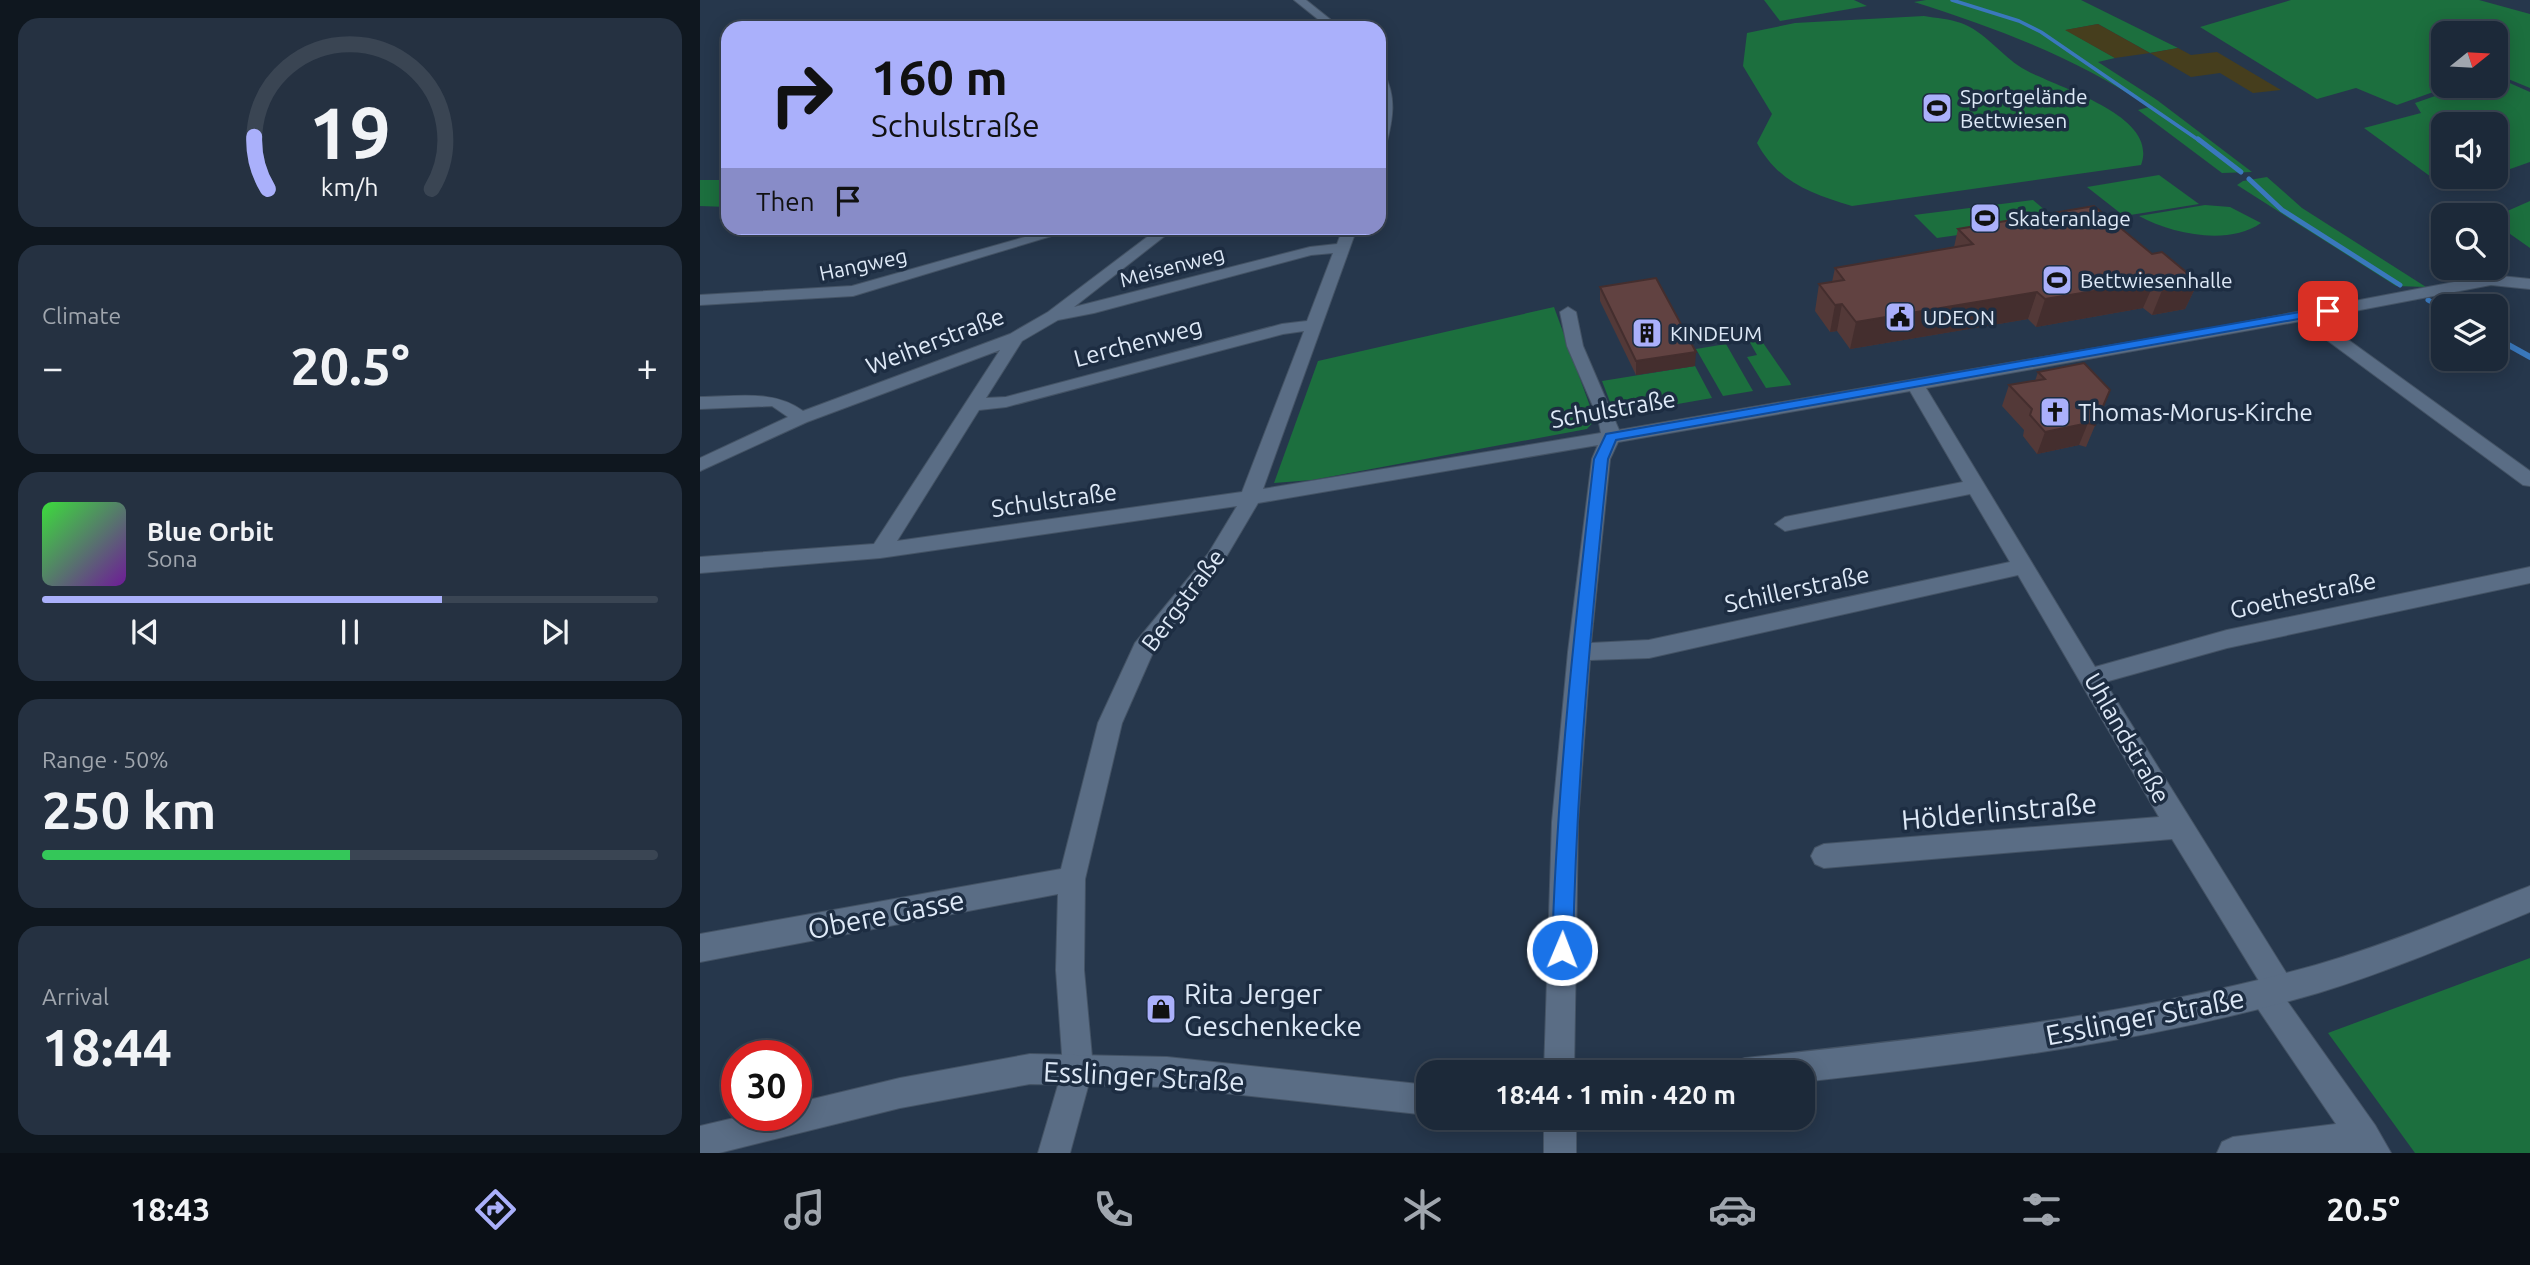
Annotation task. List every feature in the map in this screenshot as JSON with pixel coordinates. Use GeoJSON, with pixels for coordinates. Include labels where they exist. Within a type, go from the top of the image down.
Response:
{"type":"FeatureCollection","features":[{"type":"Feature","properties":{"kind":"street"},"geometry":{"type":"LineString","coordinates":[[1299,0],[1327,21]]}},
{"type":"Feature","properties":{"kind":"street"},"geometry":{"type":"LineString","coordinates":[[1386,98],[1389,109],[1386,120]]}},
{"type":"Feature","properties":{"kind":"street","name":"Hangweg"},"geometry":{"type":"LineString","coordinates":[[700,300],[853,291],[1047,235]]}},
{"type":"Feature","properties":{"kind":"street","name":"Weiherstraße"},"geometry":{"type":"LineString","coordinates":[[700,465],[801,418],[1016,338],[1054,315],[1159,235]]}},
{"type":"Feature","properties":{"kind":"street","name":"Bergstraße"},"geometry":{"type":"LineString","coordinates":[[1079,1068],[1070,970],[1072,879],[1100,755],[1128,681],[1146,643],[1229,539],[1250,498],[1347,235]]}},
{"type":"Feature","properties":{"kind":"street","name":"Meisenweg"},"geometry":{"type":"LineString","coordinates":[[1054,315],[1088,310],[1310,251],[1342,248]]}},
{"type":"Feature","properties":{"kind":"street","name":"Schulstraße"},"geometry":{"type":"LineString","coordinates":[[700,565],[880,551],[1250,498],[1915,385],[2305,316],[2423,292],[2502,279],[2529,283]]}},
{"type":"Feature","properties":{"kind":"street"},"geometry":{"type":"LineString","coordinates":[[1559,1060],[1566,822],[1579,652],[1601,459],[1611,437],[1600,397],[1575,346],[1567,312]]}},
{"type":"Feature","properties":{"kind":"street"},"geometry":{"type":"LineString","coordinates":[[2305,316],[2530,480]]}},
{"type":"Feature","properties":{"kind":"street","name":"Lerchenweg"},"geometry":{"type":"LineString","coordinates":[[975,405],[1006,402],[1282,329],[1313,325]]}},
{"type":"Feature","properties":{"kind":"street"},"geometry":{"type":"LineString","coordinates":[[880,551],[1016,338]]}},
{"type":"Feature","properties":{"kind":"street","name":"Uhlandstraße"},"geometry":{"type":"LineString","coordinates":[[1915,385],[2091,677],[2272,991],[2370,1145]]}},
{"type":"Feature","properties":{"kind":"street"},"geometry":{"type":"LineString","coordinates":[[700,403],[781,402],[801,418]]}},
{"type":"Feature","properties":{"kind":"street"},"geometry":{"type":"LineString","coordinates":[[1785,524],[1976,486]]}},
{"type":"Feature","properties":{"kind":"street","name":"Schillerstraße"},"geometry":{"type":"LineString","coordinates":[[1579,652],[1649,649],[2025,566]]}},
{"type":"Feature","properties":{"kind":"street","name":"Goethestraße"},"geometry":{"type":"LineString","coordinates":[[2091,677],[2227,639],[2530,575]]}},
{"type":"Feature","properties":{"kind":"street","name":"Hölderlinstraße"},"geometry":{"type":"LineString","coordinates":[[1824,856],[2179,827]]}},
{"type":"Feature","properties":{"kind":"street","name":"Obere Gasse"},"geometry":{"type":"LineString","coordinates":[[700,948],[1072,879]]}},
{"type":"Feature","properties":{"kind":"street","name":"Esslinger Straße"},"geometry":{"type":"LineString","coordinates":[[1815,1064],[2074,1033],[2272,991],[2389,954],[2530,899]]}},
{"type":"Feature","properties":{"kind":"street"},"geometry":{"type":"LineString","coordinates":[[1054,1153],[1079,1068]]}},
{"type":"Feature","properties":{"kind":"street","name":"Esslinger Straße"},"geometry":{"type":"LineString","coordinates":[[700,1142],[955,1081],[1030,1069],[1167,1072],[1416,1099]]}},
{"type":"Feature","properties":{"kind":"street"},"geometry":{"type":"LineString","coordinates":[[1560,1130],[1560,1153]]}},
{"type":"Feature","properties":{"kind":"street"},"geometry":{"type":"LineString","coordinates":[[2233,1153],[2370,1145]]}},
{"type":"Feature","properties":{"kind":"green space"},"geometry":{"type":"Polygon","coordinates":[[[1764,0],[1854,0],[1867,6],[1780,21],[1764,0]]]}},
{"type":"Feature","properties":{"kind":"green space"},"geometry":{"type":"Polygon","coordinates":[[[2081,0],[2178,48],[2150,53],[2098,24],[2066,30],[2115,58],[2098,62],[2157,100],[2252,172],[2222,173],[2138,110],[2149,107],[2122,89],[2035,46],[1914,2],[2081,0]]]}},
{"type":"Feature","properties":{"kind":"green space"},"geometry":{"type":"Polygon","coordinates":[[[2291,0],[2479,0],[2530,14],[2530,88],[2508,79],[2508,21],[2431,21],[2431,93],[2397,105],[2356,88],[2317,99],[2200,27],[2291,0]]]}},
{"type":"Feature","properties":{"kind":"green space","name":"Sportgelände Bettwiesen"},"geometry":{"type":"Polygon","coordinates":[[[1924,16],[1952,20],[1969,27],[2022,68],[2101,105],[2120,117],[2135,131],[2143,147],[2141,165],[1852,206],[1809,191],[1775,168],[1757,143],[1772,114],[1743,66],[1747,33],[1795,23],[1924,16]]]}},
{"type":"Feature","properties":{"kind":"green space"},"geometry":{"type":"Polygon","coordinates":[[[2508,82],[2530,92],[2530,162],[2508,170],[2508,112],[2431,112],[2431,177],[2364,128],[2421,113],[2415,103],[2431,97],[2508,98],[2508,82]]]}},
{"type":"Feature","properties":{"kind":"green space"},"geometry":{"type":"Polygon","coordinates":[[[2159,175],[2199,204],[2124,216],[2087,187],[2159,175]]]}},
{"type":"Feature","properties":{"kind":"green space"},"geometry":{"type":"Polygon","coordinates":[[[2267,177],[2302,208],[2426,287],[2396,286],[2237,185],[2243,181],[2267,177]]]}},
{"type":"Feature","properties":{"kind":"green space"},"geometry":{"type":"Polygon","coordinates":[[[700,180],[721,180],[721,207],[700,206],[700,180]]]}},
{"type":"Feature","properties":{"kind":"green space","name":"Skateranlage"},"geometry":{"type":"Polygon","coordinates":[[[2033,200],[2058,221],[1937,238],[1914,215],[2033,200]]]}},
{"type":"Feature","properties":{"kind":"green space"},"geometry":{"type":"Polygon","coordinates":[[[2530,201],[2530,248],[2508,232],[2508,211],[2530,201]]]}},
{"type":"Feature","properties":{"kind":"green space"},"geometry":{"type":"Polygon","coordinates":[[[2205,205],[2230,207],[2261,223],[2248,230],[2217,236],[2167,228],[2139,216],[2205,205]]]}},
{"type":"Feature","properties":{"kind":"green space"},"geometry":{"type":"Polygon","coordinates":[[[1554,307],[1595,420],[1587,429],[1312,480],[1274,483],[1318,361],[1554,307]]]}},
{"type":"Feature","properties":{"kind":"green space"},"geometry":{"type":"Polygon","coordinates":[[[1759,337],[1791,385],[1766,388],[1747,357],[1757,355],[1748,339],[1759,337]]]}},
{"type":"Feature","properties":{"kind":"green space"},"geometry":{"type":"Polygon","coordinates":[[[1726,344],[1753,391],[1723,396],[1696,349],[1726,344]]]}},
{"type":"Feature","properties":{"kind":"green space"},"geometry":{"type":"Polygon","coordinates":[[[1695,366],[1712,398],[1615,415],[1602,381],[1695,366]]]}},
{"type":"Feature","properties":{"kind":"green space"},"geometry":{"type":"Polygon","coordinates":[[[2530,958],[2530,1153],[2415,1153],[2328,1033],[2530,958]]]}},
{"type":"Feature","properties":{"kind":"sand"},"geometry":{"type":"Polygon","coordinates":[[[2098,24],[2150,53],[2115,58],[2065,30],[2098,24]]]}},
{"type":"Feature","properties":{"kind":"sand"},"geometry":{"type":"Polygon","coordinates":[[[2178,48],[2191,55],[2217,52],[2281,90],[2253,93],[2220,73],[2191,77],[2150,53],[2178,48]]]}},
{"type":"Feature","properties":{"kind":"building"},"geometry":{"type":"Polygon","coordinates":[[[2094,206],[2152,254],[2162,252],[2198,282],[2163,288],[2155,281],[2045,299],[2037,292],[1856,322],[1842,304],[1835,305],[1819,284],[1844,280],[1835,268],[1973,244],[1958,229],[2094,206]]]}},
{"type":"Feature","properties":{"kind":"building","name":"KINDEUM"},"geometry":{"type":"Polygon","coordinates":[[[1656,278],[1696,352],[1636,361],[1600,287],[1656,278]]]}},
{"type":"Feature","properties":{"kind":"building"},"geometry":{"type":"Polygon","coordinates":[[[2084,363],[2110,390],[2095,425],[2088,423],[2045,432],[2030,415],[2032,409],[2009,385],[2045,379],[2038,372],[2084,363]]]}},
{"type":"Feature","properties":{"kind":"waterway"},"geometry":{"type":"LineString","coordinates":[[1952,0],[2019,21],[2041,32],[2200,141]]}},
{"type":"Feature","properties":{"kind":"waterway"},"geometry":{"type":"LineString","coordinates":[[2198,139],[2241,172]]}},
{"type":"Feature","properties":{"kind":"waterway"},"geometry":{"type":"LineString","coordinates":[[2249,179],[2282,210],[2400,285]]}},
{"type":"Feature","properties":{"kind":"waterway"},"geometry":{"type":"LineString","coordinates":[[2508,345],[2530,357]]}},
{"type":"Feature","properties":{"kind":"place","name":"Sportgelände Bettwiesen"},"geometry":{"type":"Point","coordinates":[1937,108]}},
{"type":"Feature","properties":{"kind":"place","name":"Skateranlage"},"geometry":{"type":"Point","coordinates":[1985,218]}},
{"type":"Feature","properties":{"kind":"place","name":"Bettwiesenhalle"},"geometry":{"type":"Point","coordinates":[2057,280]}},
{"type":"Feature","properties":{"kind":"place","name":"UDEON"},"geometry":{"type":"Point","coordinates":[1900,317]}},
{"type":"Feature","properties":{"kind":"place","name":"KINDEUM"},"geometry":{"type":"Point","coordinates":[1647,333]}},
{"type":"Feature","properties":{"kind":"place","name":"Thomas-Morus-Kirche"},"geometry":{"type":"Point","coordinates":[2055,412]}},
{"type":"Feature","properties":{"kind":"place","name":"Rita Jerger Geschenkecke"},"geometry":{"type":"Point","coordinates":[1161,1009]}},
{"type":"Feature","properties":{"kind":"route"},"geometry":{"type":"LineString","coordinates":[[1562,950],[1566,822],[1575,691],[1601,459],[1611,437],[2328,311]]}}]}
